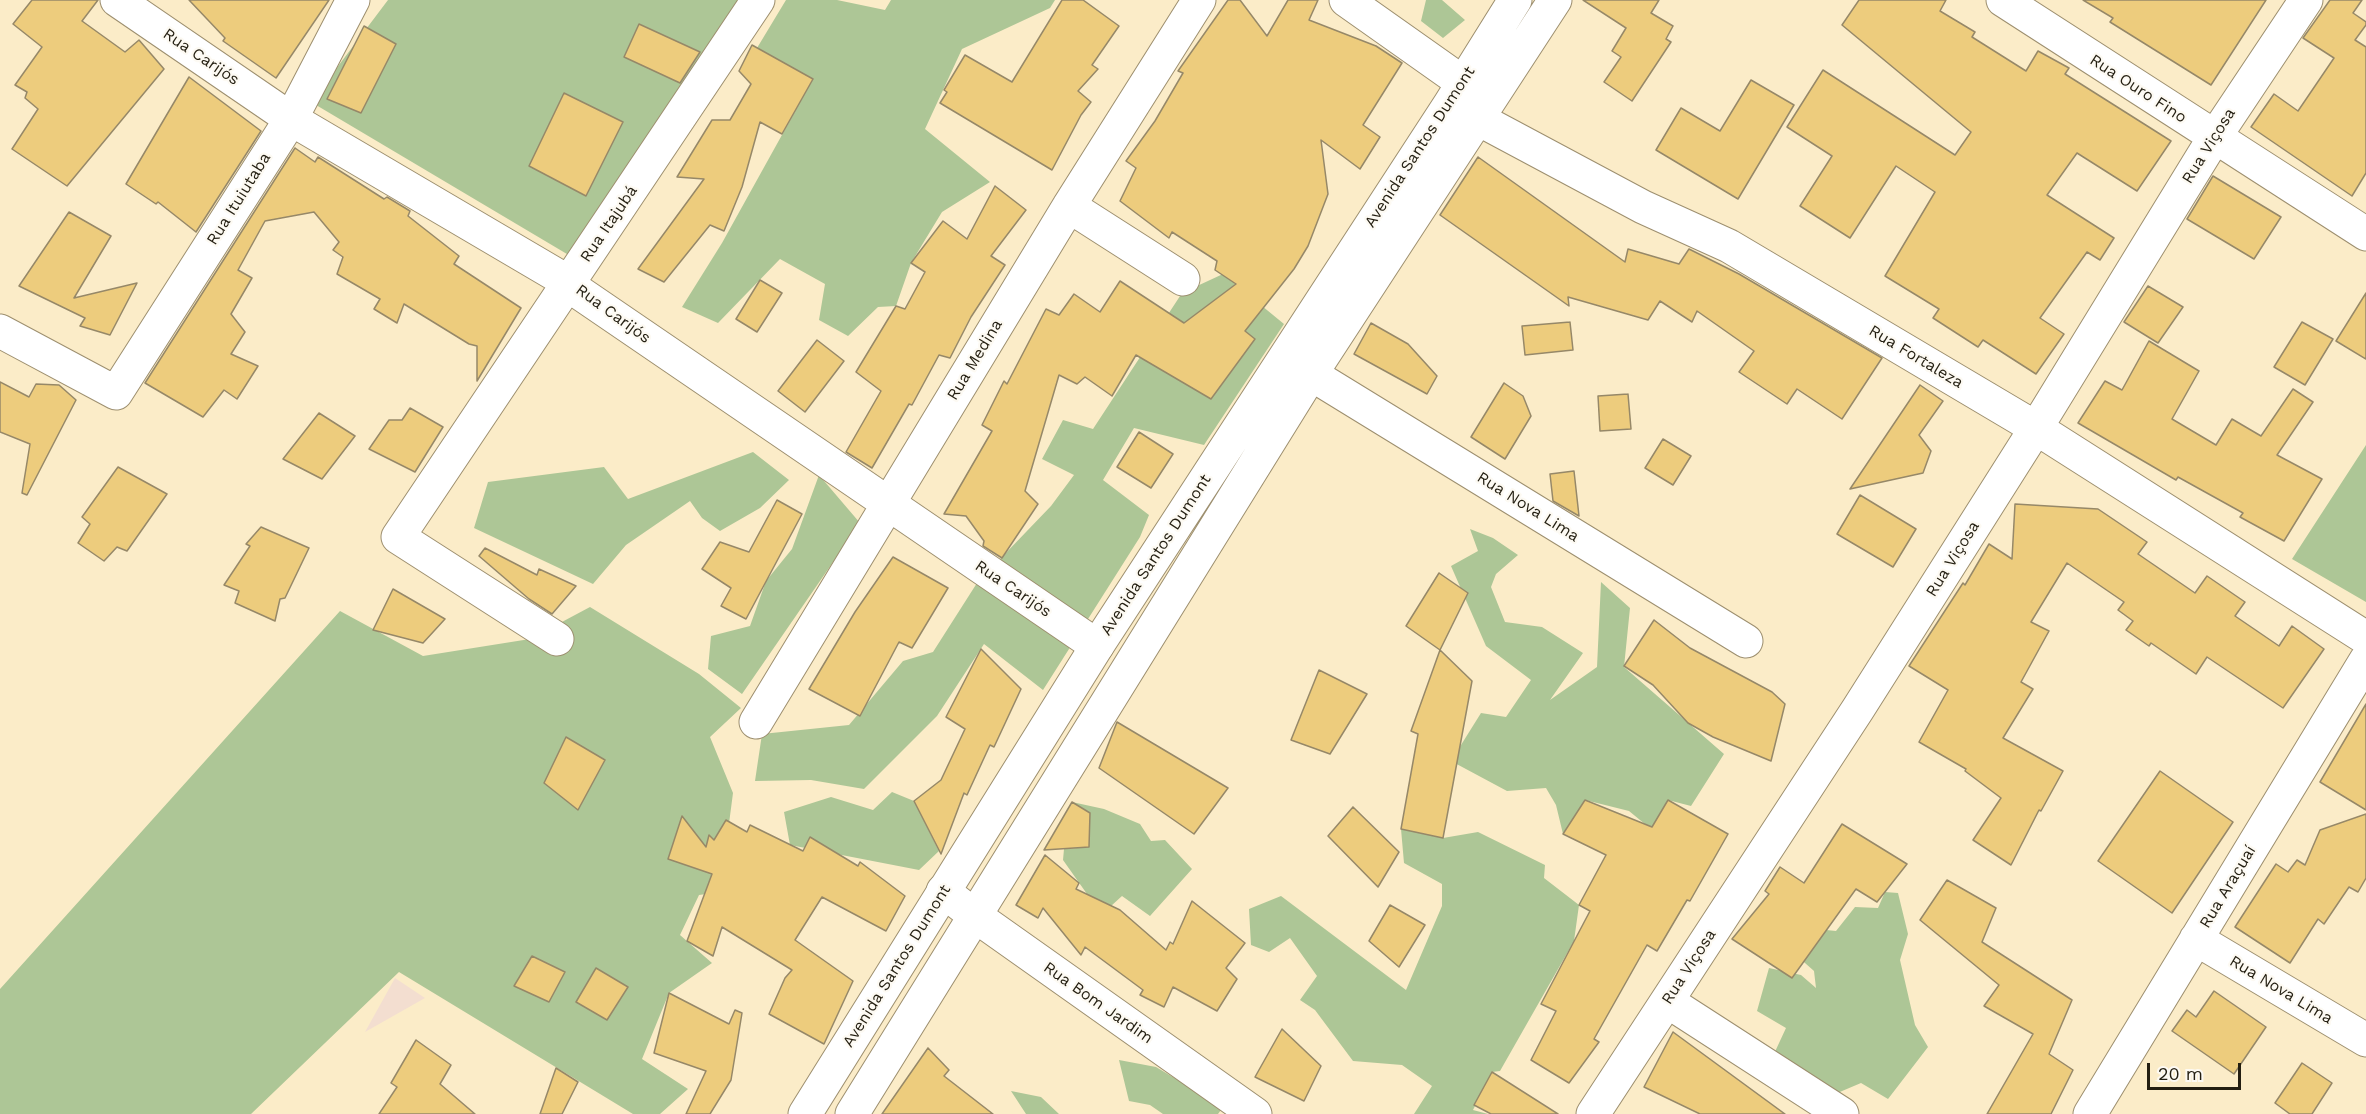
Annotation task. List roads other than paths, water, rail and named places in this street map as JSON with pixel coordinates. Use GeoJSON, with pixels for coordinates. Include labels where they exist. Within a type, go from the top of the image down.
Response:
{"type":"FeatureCollection","features":[{"type":"Feature","properties":{"kind":"street","name":"Rua Carijós"},"geometry":{"type":"LineString","coordinates":[[117,0],[291,118],[570,283],[577,291],[1097,646]]}},
{"type":"Feature","properties":{"kind":"street","name":"Rua Ituiutaba"},"geometry":{"type":"LineString","coordinates":[[0,331],[116,393],[291,118],[353,0]]}},
{"type":"Feature","properties":{"kind":"street","name":"Rua Itajubá"},"geometry":{"type":"LineString","coordinates":[[557,639],[399,537],[758,0]]}},
{"type":"Feature","properties":{"kind":"street","name":"Rua Medina"},"geometry":{"type":"LineString","coordinates":[[756,722],[1069,206],[1199,0]]}},
{"type":"Feature","properties":{"kind":"street","name":"Rua Fortaleza"},"geometry":{"type":"LineString","coordinates":[[1346,0],[1456,93],[1478,120],[1643,207],[1729,246],[2036,429],[2365,658]]}},
{"type":"Feature","properties":{"kind":"street","name":"Avenida Santos Dumont"},"geometry":{"type":"LineString","coordinates":[[805,1114],[1097,646],[1515,0]]}},
{"type":"Feature","properties":{"kind":"street","name":"Avenida Santos Dumont"},"geometry":{"type":"LineString","coordinates":[[852,1114],[1311,374],[1555,0]]}},
{"type":"Feature","properties":{"kind":"street","name":"Rua Ouro Fino"},"geometry":{"type":"LineString","coordinates":[[2003,0],[2366,234]]}},
{"type":"Feature","properties":{"kind":"street","name":"Rua Viçosa"},"geometry":{"type":"LineString","coordinates":[[1593,1114],[1858,709],[2036,429],[2214,138],[2306,0]]}},
{"type":"Feature","properties":{"kind":"street"},"geometry":{"type":"LineString","coordinates":[[1069,206],[1182,279]]}},
{"type":"Feature","properties":{"kind":"street","name":"Rua Nova Lima"},"geometry":{"type":"LineString","coordinates":[[1311,374],[1746,641]]}},
{"type":"Feature","properties":{"kind":"street","name":"Rua Araçuaí"},"geometry":{"type":"LineString","coordinates":[[2090,1114],[2365,658]]}},
{"type":"Feature","properties":{"kind":"street","name":"Rua Bom Jardim"},"geometry":{"type":"LineString","coordinates":[[943,891],[1255,1114]]}},
{"type":"Feature","properties":{"kind":"street","name":"Rua Nova Lima"},"geometry":{"type":"LineString","coordinates":[[2196,939],[2366,1040]]}},
{"type":"Feature","properties":{"kind":"street"},"geometry":{"type":"LineString","coordinates":[[1667,1001],[1842,1114]]}}]}
